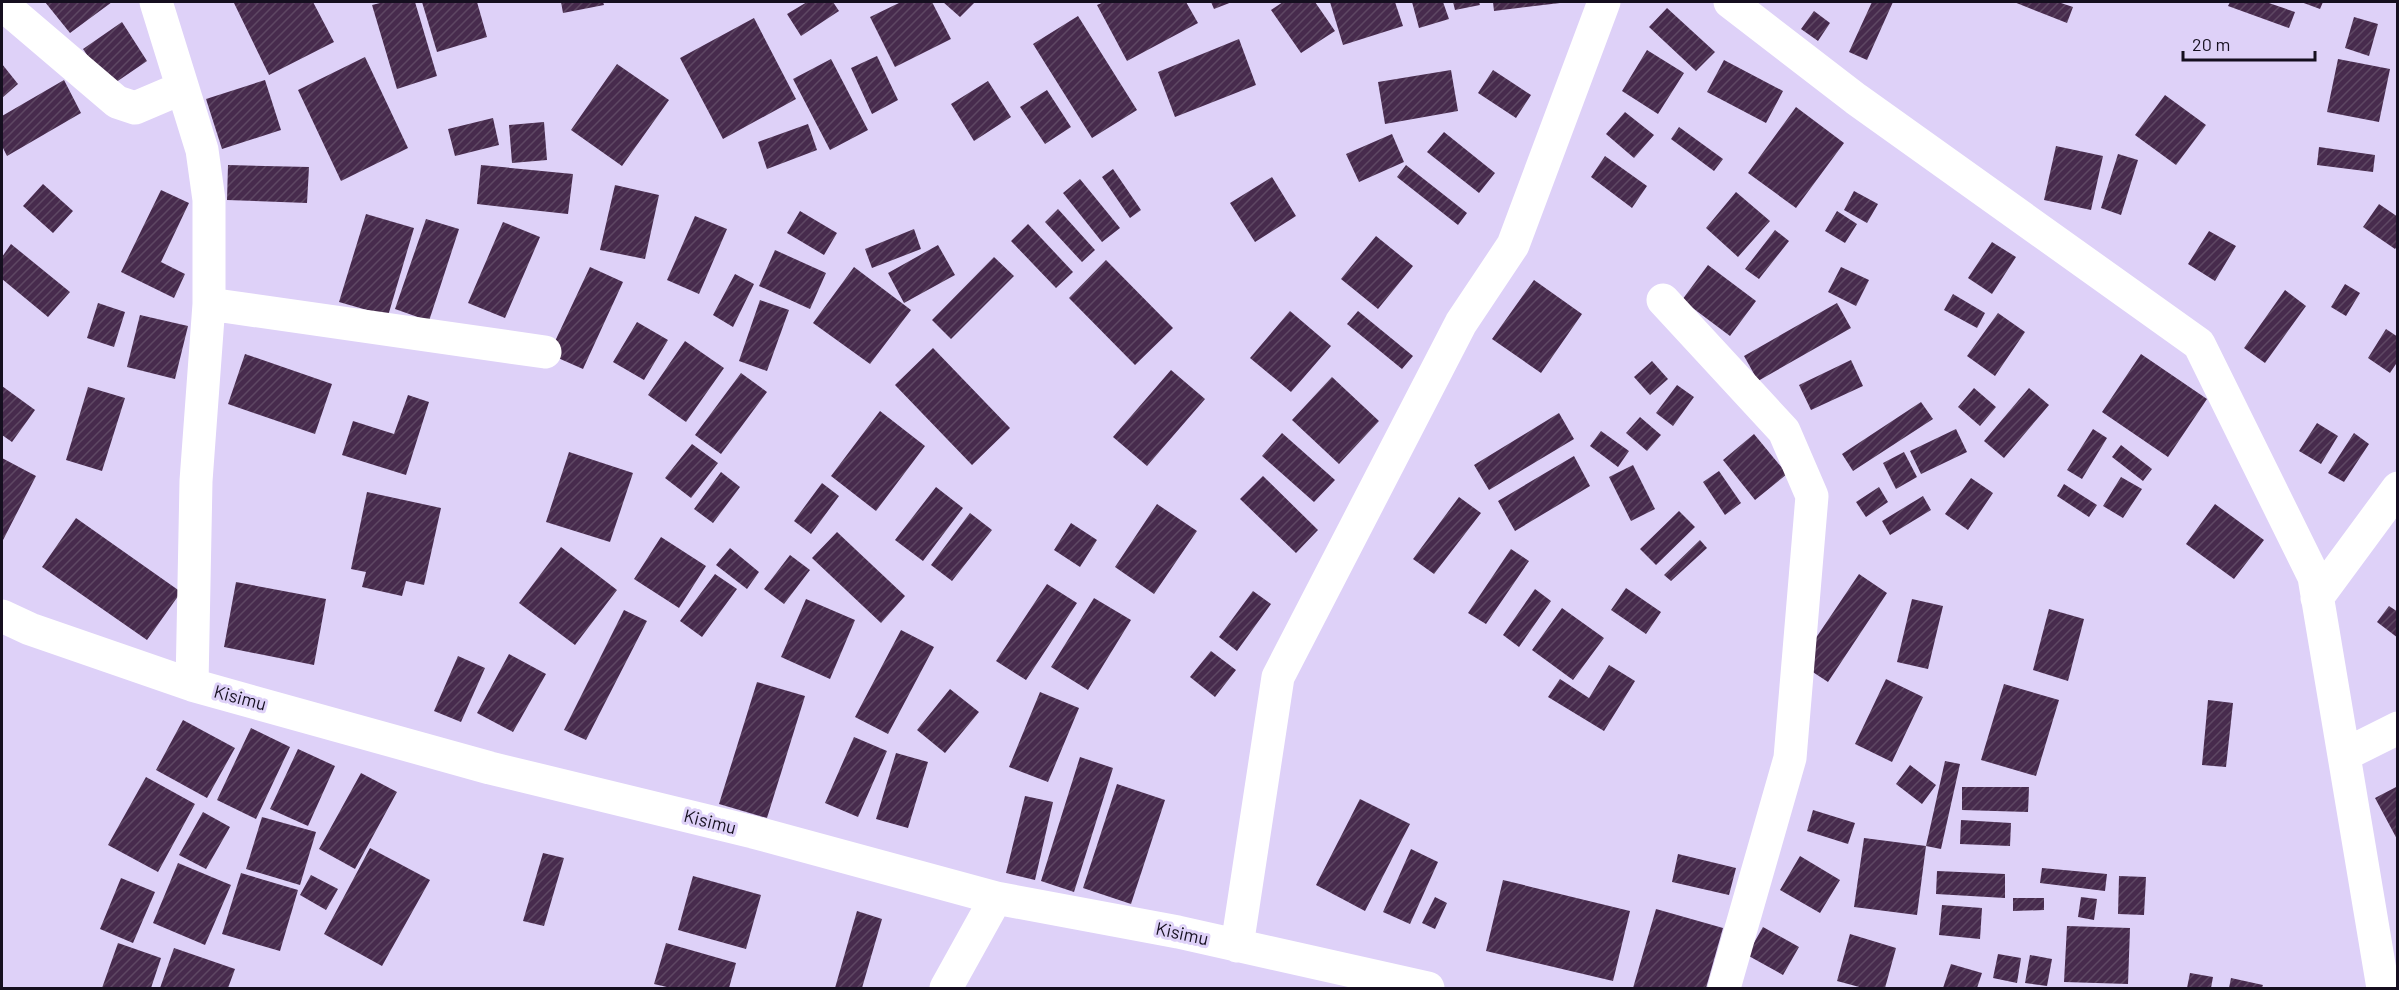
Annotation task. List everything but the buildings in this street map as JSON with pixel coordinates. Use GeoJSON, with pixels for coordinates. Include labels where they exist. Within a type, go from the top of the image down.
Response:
{"type":"FeatureCollection","features":[{"type":"Feature","properties":{"kind":"street"},"geometry":{"type":"LineString","coordinates":[[156,2],[202,150],[209,200],[210,304],[196,481],[192,685]]}},
{"type":"Feature","properties":{"kind":"street"},"geometry":{"type":"LineString","coordinates":[[1237,946],[1278,677],[1461,323],[1513,245],[1604,2]]}},
{"type":"Feature","properties":{"kind":"street"},"geometry":{"type":"LineString","coordinates":[[1730,2],[1856,99],[2199,344],[2314,577],[2383,988]]}},
{"type":"Feature","properties":{"kind":"street"},"geometry":{"type":"LineString","coordinates":[[2,4],[117,102],[135,108],[182,88]]}},
{"type":"Feature","properties":{"kind":"street"},"geometry":{"type":"LineString","coordinates":[[1663,300],[1784,431],[1812,496],[1790,758],[1724,988]]}},
{"type":"Feature","properties":{"kind":"street"},"geometry":{"type":"LineString","coordinates":[[210,304],[545,352]]}},
{"type":"Feature","properties":{"kind":"street"},"geometry":{"type":"LineString","coordinates":[[2318,598],[2397,488]]}},
{"type":"Feature","properties":{"kind":"street","name":"Kisimu"},"geometry":{"type":"LineString","coordinates":[[2,616],[30,629],[192,685],[490,768],[753,832],[996,898],[1178,932],[1428,988]]}},
{"type":"Feature","properties":{"kind":"street"},"geometry":{"type":"LineString","coordinates":[[2344,755],[2397,728]]}},
{"type":"Feature","properties":{"kind":"street"},"geometry":{"type":"LineString","coordinates":[[946,988],[996,898]]}}]}
